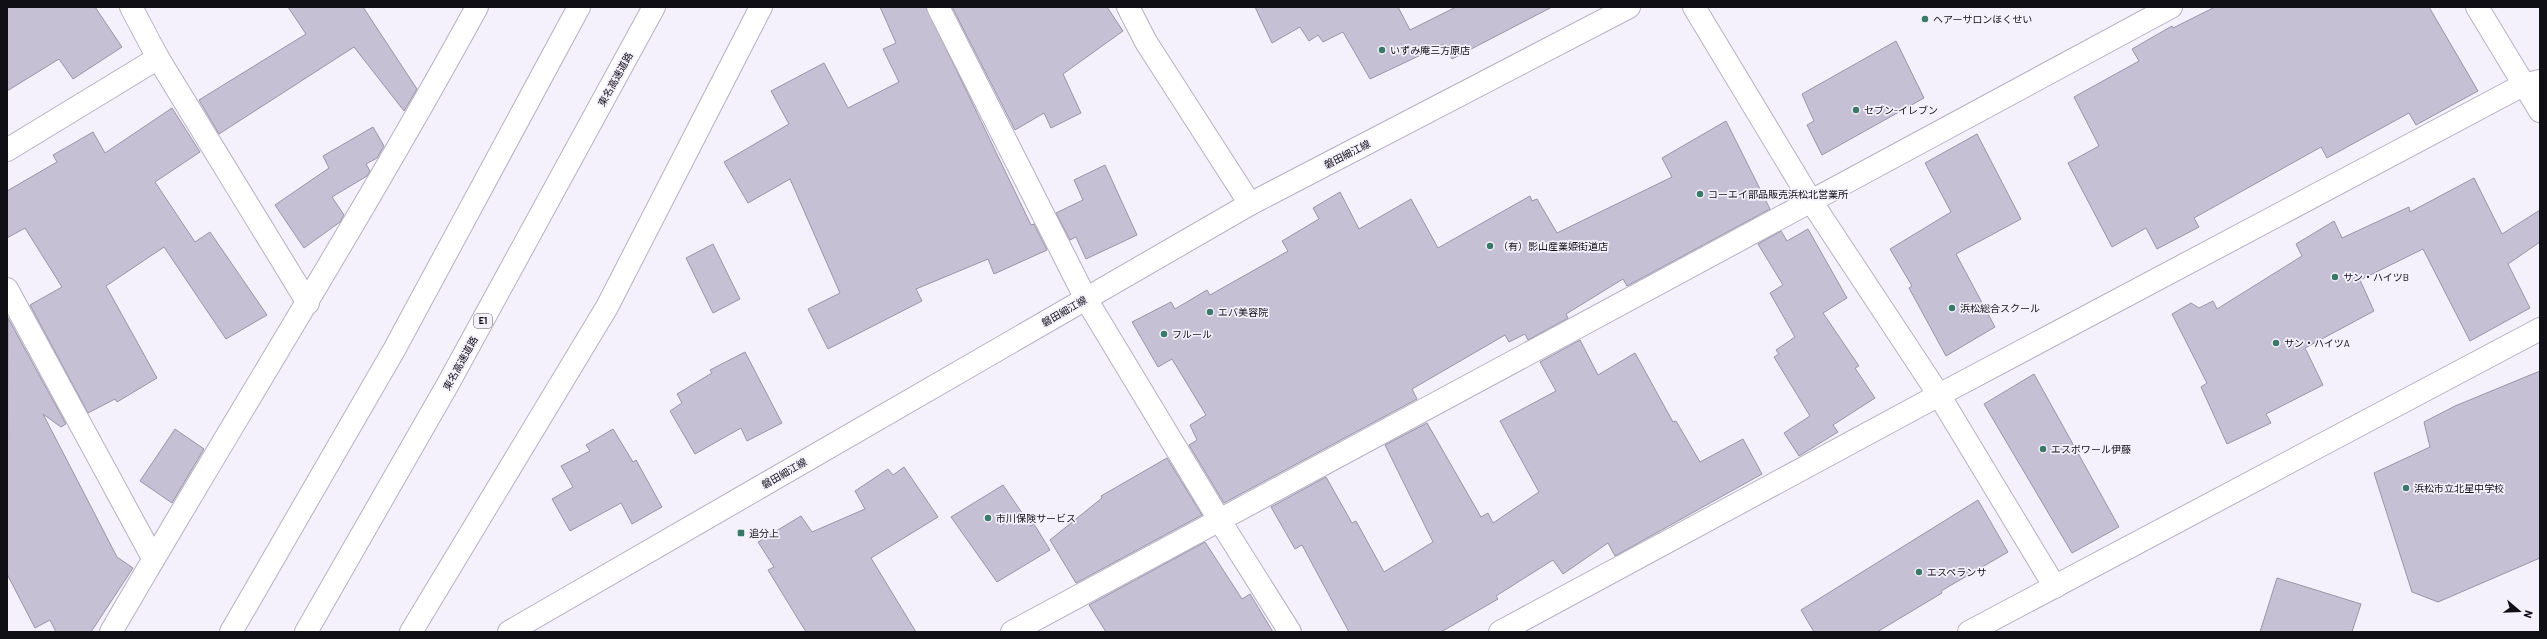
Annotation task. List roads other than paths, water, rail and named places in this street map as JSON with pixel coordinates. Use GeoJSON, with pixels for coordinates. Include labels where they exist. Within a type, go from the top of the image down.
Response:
{"type":"FeatureCollection","features":[{"type":"Feature","properties":{"kind":"main road"},"geometry":{"type":"LineString","coordinates":[[131,7],[158,58],[308,303]]}},
{"type":"Feature","properties":{"kind":"main road"},"geometry":{"type":"LineString","coordinates":[[111,632],[153,558],[308,303],[430,94],[477,7]]}},
{"type":"Feature","properties":{"kind":"main road"},"geometry":{"type":"LineString","coordinates":[[231,632],[394,350],[579,7]]}},
{"type":"Feature","properties":{"kind":"main road","name":"東名高速道路"},"geometry":{"type":"LineString","coordinates":[[306,632],[448,384],[654,7]]}},
{"type":"Feature","properties":{"kind":"main road"},"geometry":{"type":"LineString","coordinates":[[411,632],[607,306],[761,7]]}},
{"type":"Feature","properties":{"kind":"main road"},"geometry":{"type":"LineString","coordinates":[[938,7],[1086,299],[1220,521],[1290,632]]}},
{"type":"Feature","properties":{"kind":"main road"},"geometry":{"type":"LineString","coordinates":[[1128,7],[1146,42],[1250,204]]}},
{"type":"Feature","properties":{"kind":"main road","name":"磐田細江線"},"geometry":{"type":"LineString","coordinates":[[512,631],[1250,204],[1629,7]]}},
{"type":"Feature","properties":{"kind":"main road"},"geometry":{"type":"LineString","coordinates":[[1694,7],[1811,201],[1939,395],[2055,587]]}},
{"type":"Feature","properties":{"kind":"main road"},"geometry":{"type":"LineString","coordinates":[[1012,632],[2171,7]]}},
{"type":"Feature","properties":{"kind":"main road"},"geometry":{"type":"LineString","coordinates":[[2477,7],[2532,83],[2540,112]]}},
{"type":"Feature","properties":{"kind":"main road"},"geometry":{"type":"LineString","coordinates":[[7,150],[158,58]]}},
{"type":"Feature","properties":{"kind":"main road"},"geometry":{"type":"LineString","coordinates":[[1500,632],[1939,395],[2532,83]]}},
{"type":"Feature","properties":{"kind":"main road"},"geometry":{"type":"LineString","coordinates":[[7,289],[153,558]]}},
{"type":"Feature","properties":{"kind":"main road"},"geometry":{"type":"LineString","coordinates":[[1969,632],[2540,329]]}},
{"type":"Feature","properties":{"kind":"place","name":"ヘアーサロンほくせい"},"geometry":{"type":"Point","coordinates":[1925,19]}},
{"type":"Feature","properties":{"kind":"place","name":"いずみ庵三方原店"},"geometry":{"type":"Point","coordinates":[1382,50]}},
{"type":"Feature","properties":{"kind":"place","name":"セブン-イレブン"},"geometry":{"type":"Point","coordinates":[1856,110]}},
{"type":"Feature","properties":{"kind":"place","name":"コーエイ部品販売浜松北営業所"},"geometry":{"type":"Point","coordinates":[1700,194]}},
{"type":"Feature","properties":{"kind":"place","name":"（有）影山産業姫街道店"},"geometry":{"type":"Point","coordinates":[1490,246]}},
{"type":"Feature","properties":{"kind":"place","name":"サン・ハイツB"},"geometry":{"type":"Point","coordinates":[2335,277]}},
{"type":"Feature","properties":{"kind":"place","name":"浜松総合スクール"},"geometry":{"type":"Point","coordinates":[1952,308]}},
{"type":"Feature","properties":{"kind":"place","name":"エバ美容院"},"geometry":{"type":"Point","coordinates":[1210,312]}},
{"type":"Feature","properties":{"kind":"place","name":"フルール"},"geometry":{"type":"Point","coordinates":[1164,334]}},
{"type":"Feature","properties":{"kind":"place","name":"サン・ハイツA"},"geometry":{"type":"Point","coordinates":[2276,343]}},
{"type":"Feature","properties":{"kind":"place","name":"エスポワール伊藤"},"geometry":{"type":"Point","coordinates":[2043,449]}},
{"type":"Feature","properties":{"kind":"place","name":"浜松市立北星中学校"},"geometry":{"type":"Point","coordinates":[2406,488]}},
{"type":"Feature","properties":{"kind":"place","name":"市川保険サービス"},"geometry":{"type":"Point","coordinates":[988,518]}},
{"type":"Feature","properties":{"kind":"place","name":"追分上"},"geometry":{"type":"Point","coordinates":[741,533]}},
{"type":"Feature","properties":{"kind":"place","name":"エスペランサ"},"geometry":{"type":"Point","coordinates":[1919,572]}}]}
